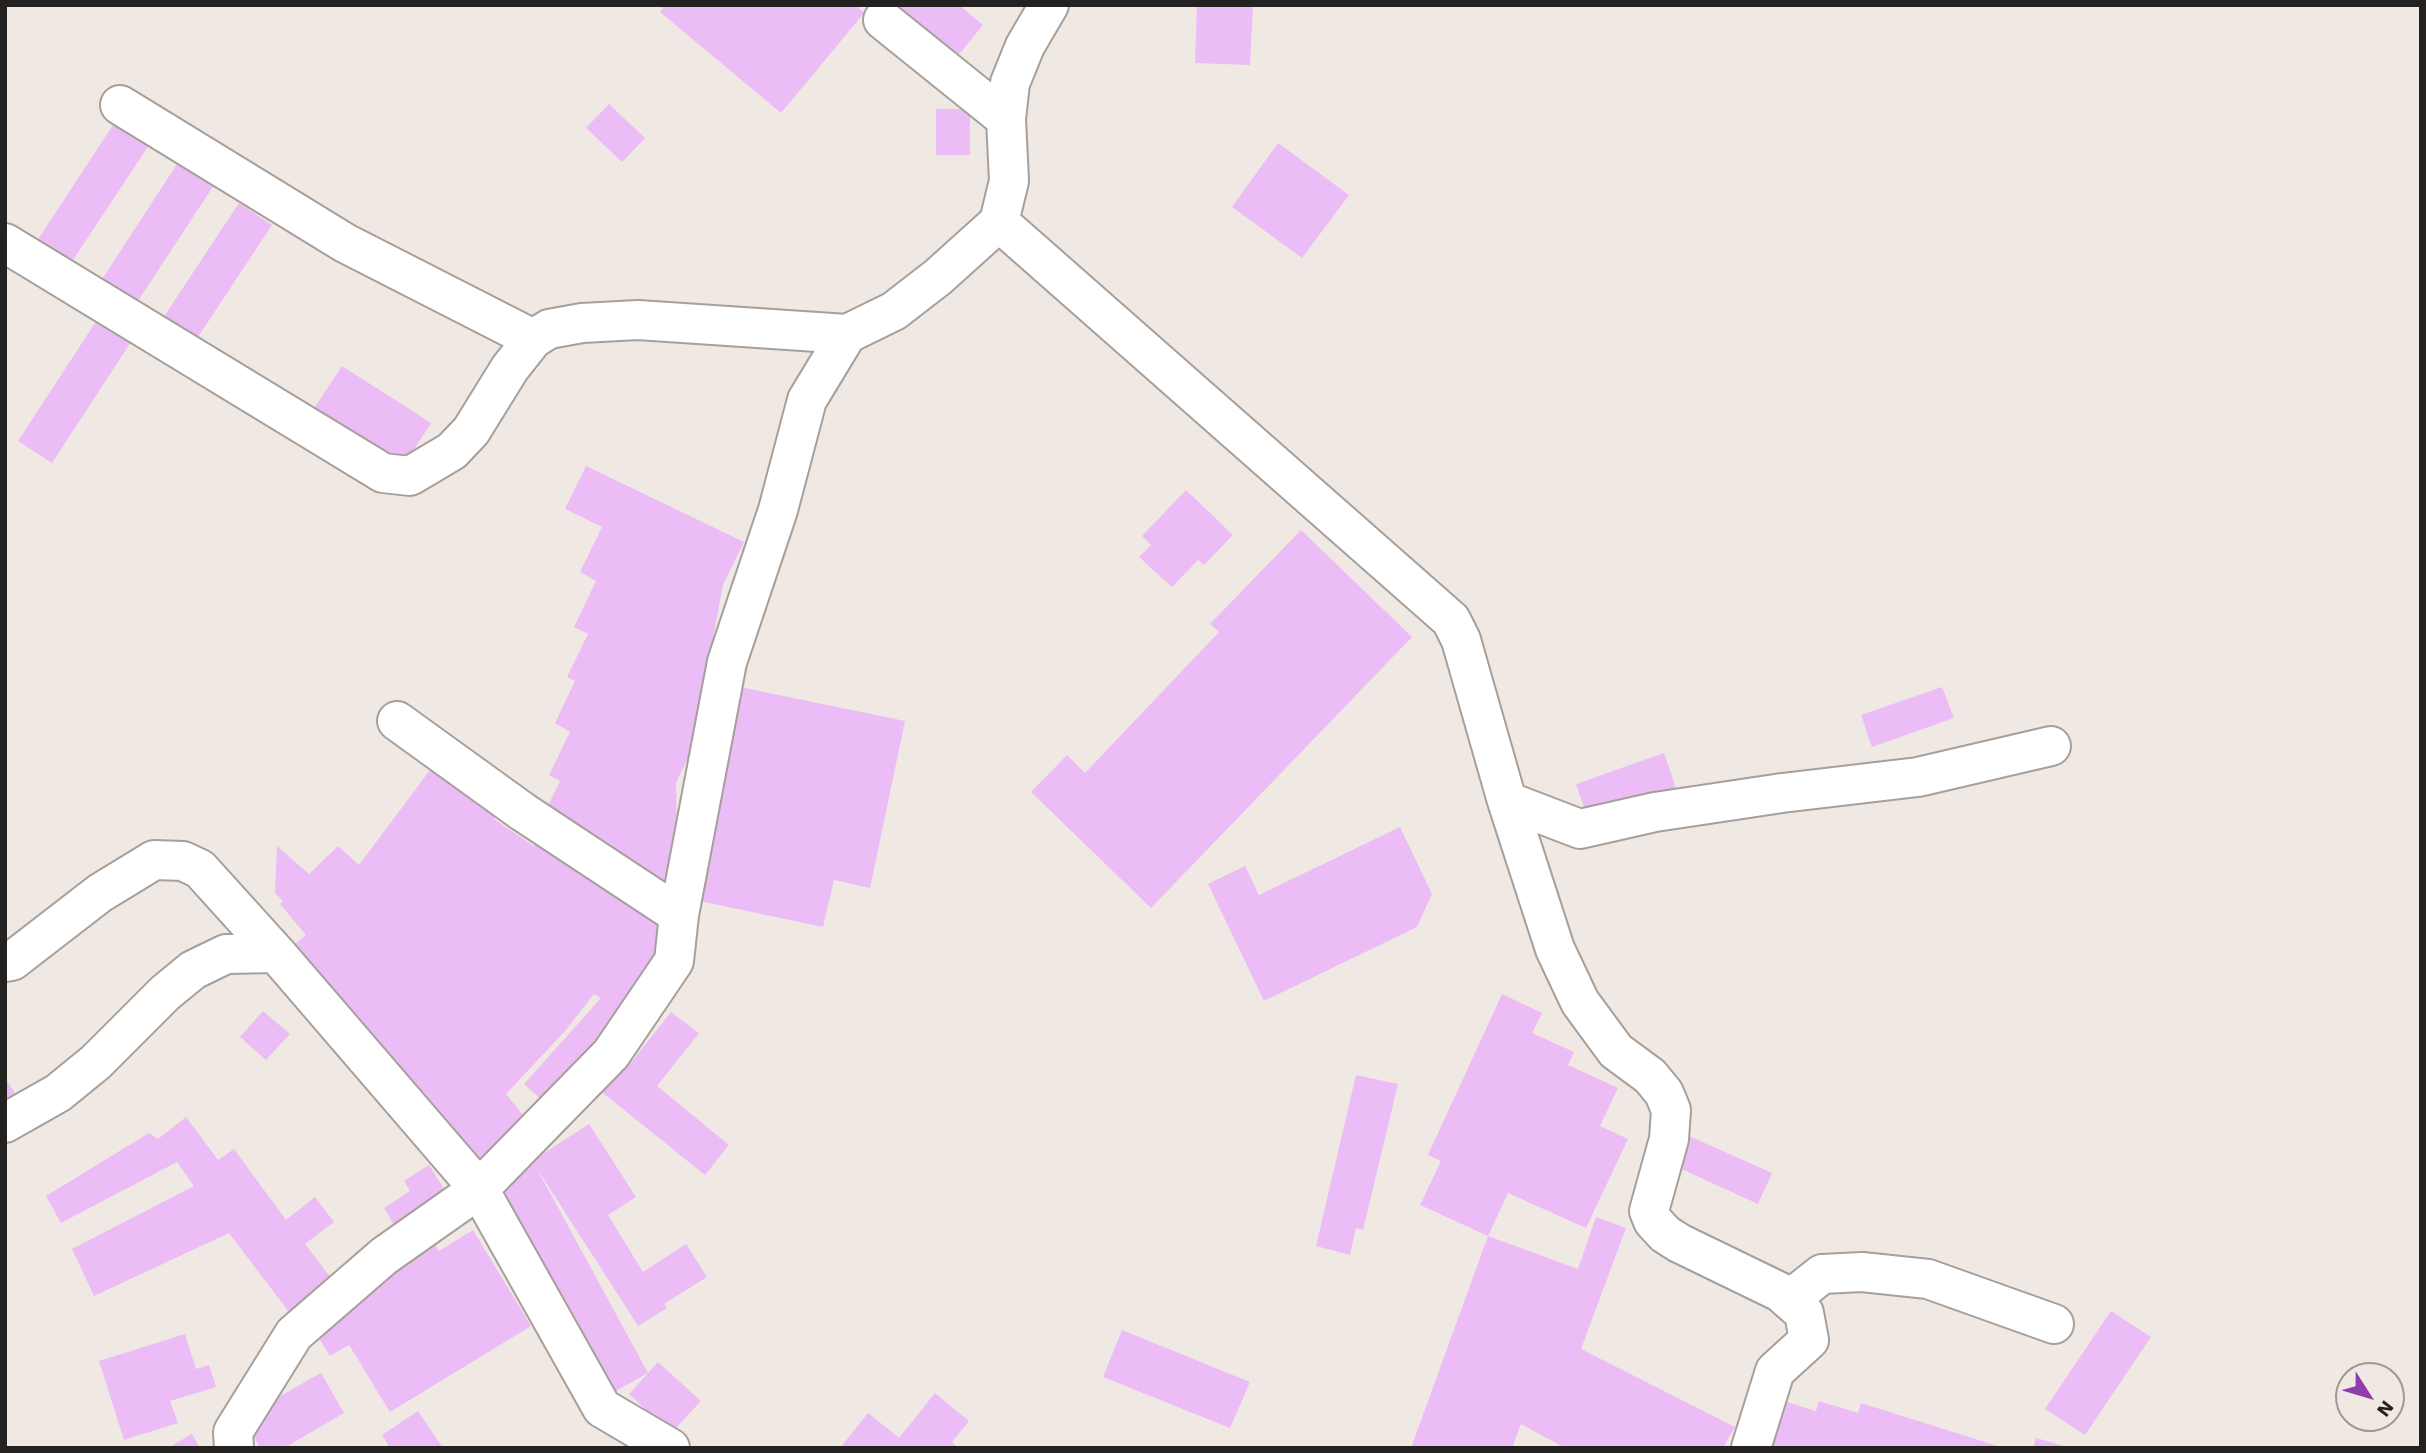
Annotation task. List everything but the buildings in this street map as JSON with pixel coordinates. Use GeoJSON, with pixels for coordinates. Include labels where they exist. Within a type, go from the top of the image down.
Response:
{"type":"FeatureCollection","features":[{"type":"Feature","properties":{"kind":"street"},"geometry":{"type":"LineString","coordinates":[[5,243],[383,473],[410,476],[452,451],[471,431],[510,368],[533,339],[549,329],[638,320],[846,334],[894,311],[938,277],[999,222],[1009,180],[1006,120],[1010,83],[1025,46],[1049,5]]}},
{"type":"Feature","properties":{"kind":"street"},"geometry":{"type":"LineString","coordinates":[[883,20],[1006,120]]}},
{"type":"Feature","properties":{"kind":"street"},"geometry":{"type":"LineString","coordinates":[[120,105],[345,243],[533,339]]}},
{"type":"Feature","properties":{"kind":"street"},"geometry":{"type":"LineString","coordinates":[[999,222],[1451,620],[1461,640],[1507,801],[1555,948],[1580,1002],[1616,1051],[1650,1076],[1664,1093],[1671,1110],[1669,1139],[1649,1211],[1653,1221],[1665,1234],[1679,1243],[1780,1293],[1804,1313],[1809,1340],[1775,1371],[1751,1448]]}},
{"type":"Feature","properties":{"kind":"street"},"geometry":{"type":"LineString","coordinates":[[234,1448],[233,1432],[294,1334],[384,1256],[479,1189],[611,1054],[674,961],[679,915],[727,662],[778,510],[807,400],[846,334]]}},
{"type":"Feature","properties":{"kind":"street"},"geometry":{"type":"LineString","coordinates":[[397,721],[523,812],[679,915]]}},
{"type":"Feature","properties":{"kind":"street"},"geometry":{"type":"LineString","coordinates":[[1507,801],[1580,829],[1655,812],[1731,800],[1918,777],[2051,746]]}},
{"type":"Feature","properties":{"kind":"street"},"geometry":{"type":"LineString","coordinates":[[5,962],[12,961],[100,893],[154,860],[183,861],[200,869],[479,1189],[602,1408],[670,1448]]}},
{"type":"Feature","properties":{"kind":"street"},"geometry":{"type":"LineString","coordinates":[[5,1123],[68,1085],[193,970],[226,954],[276,953]]}},
{"type":"Feature","properties":{"kind":"street"},"geometry":{"type":"LineString","coordinates":[[1790,1300],[1822,1274],[1862,1272],[1928,1279],[2054,1324]]}}]}
